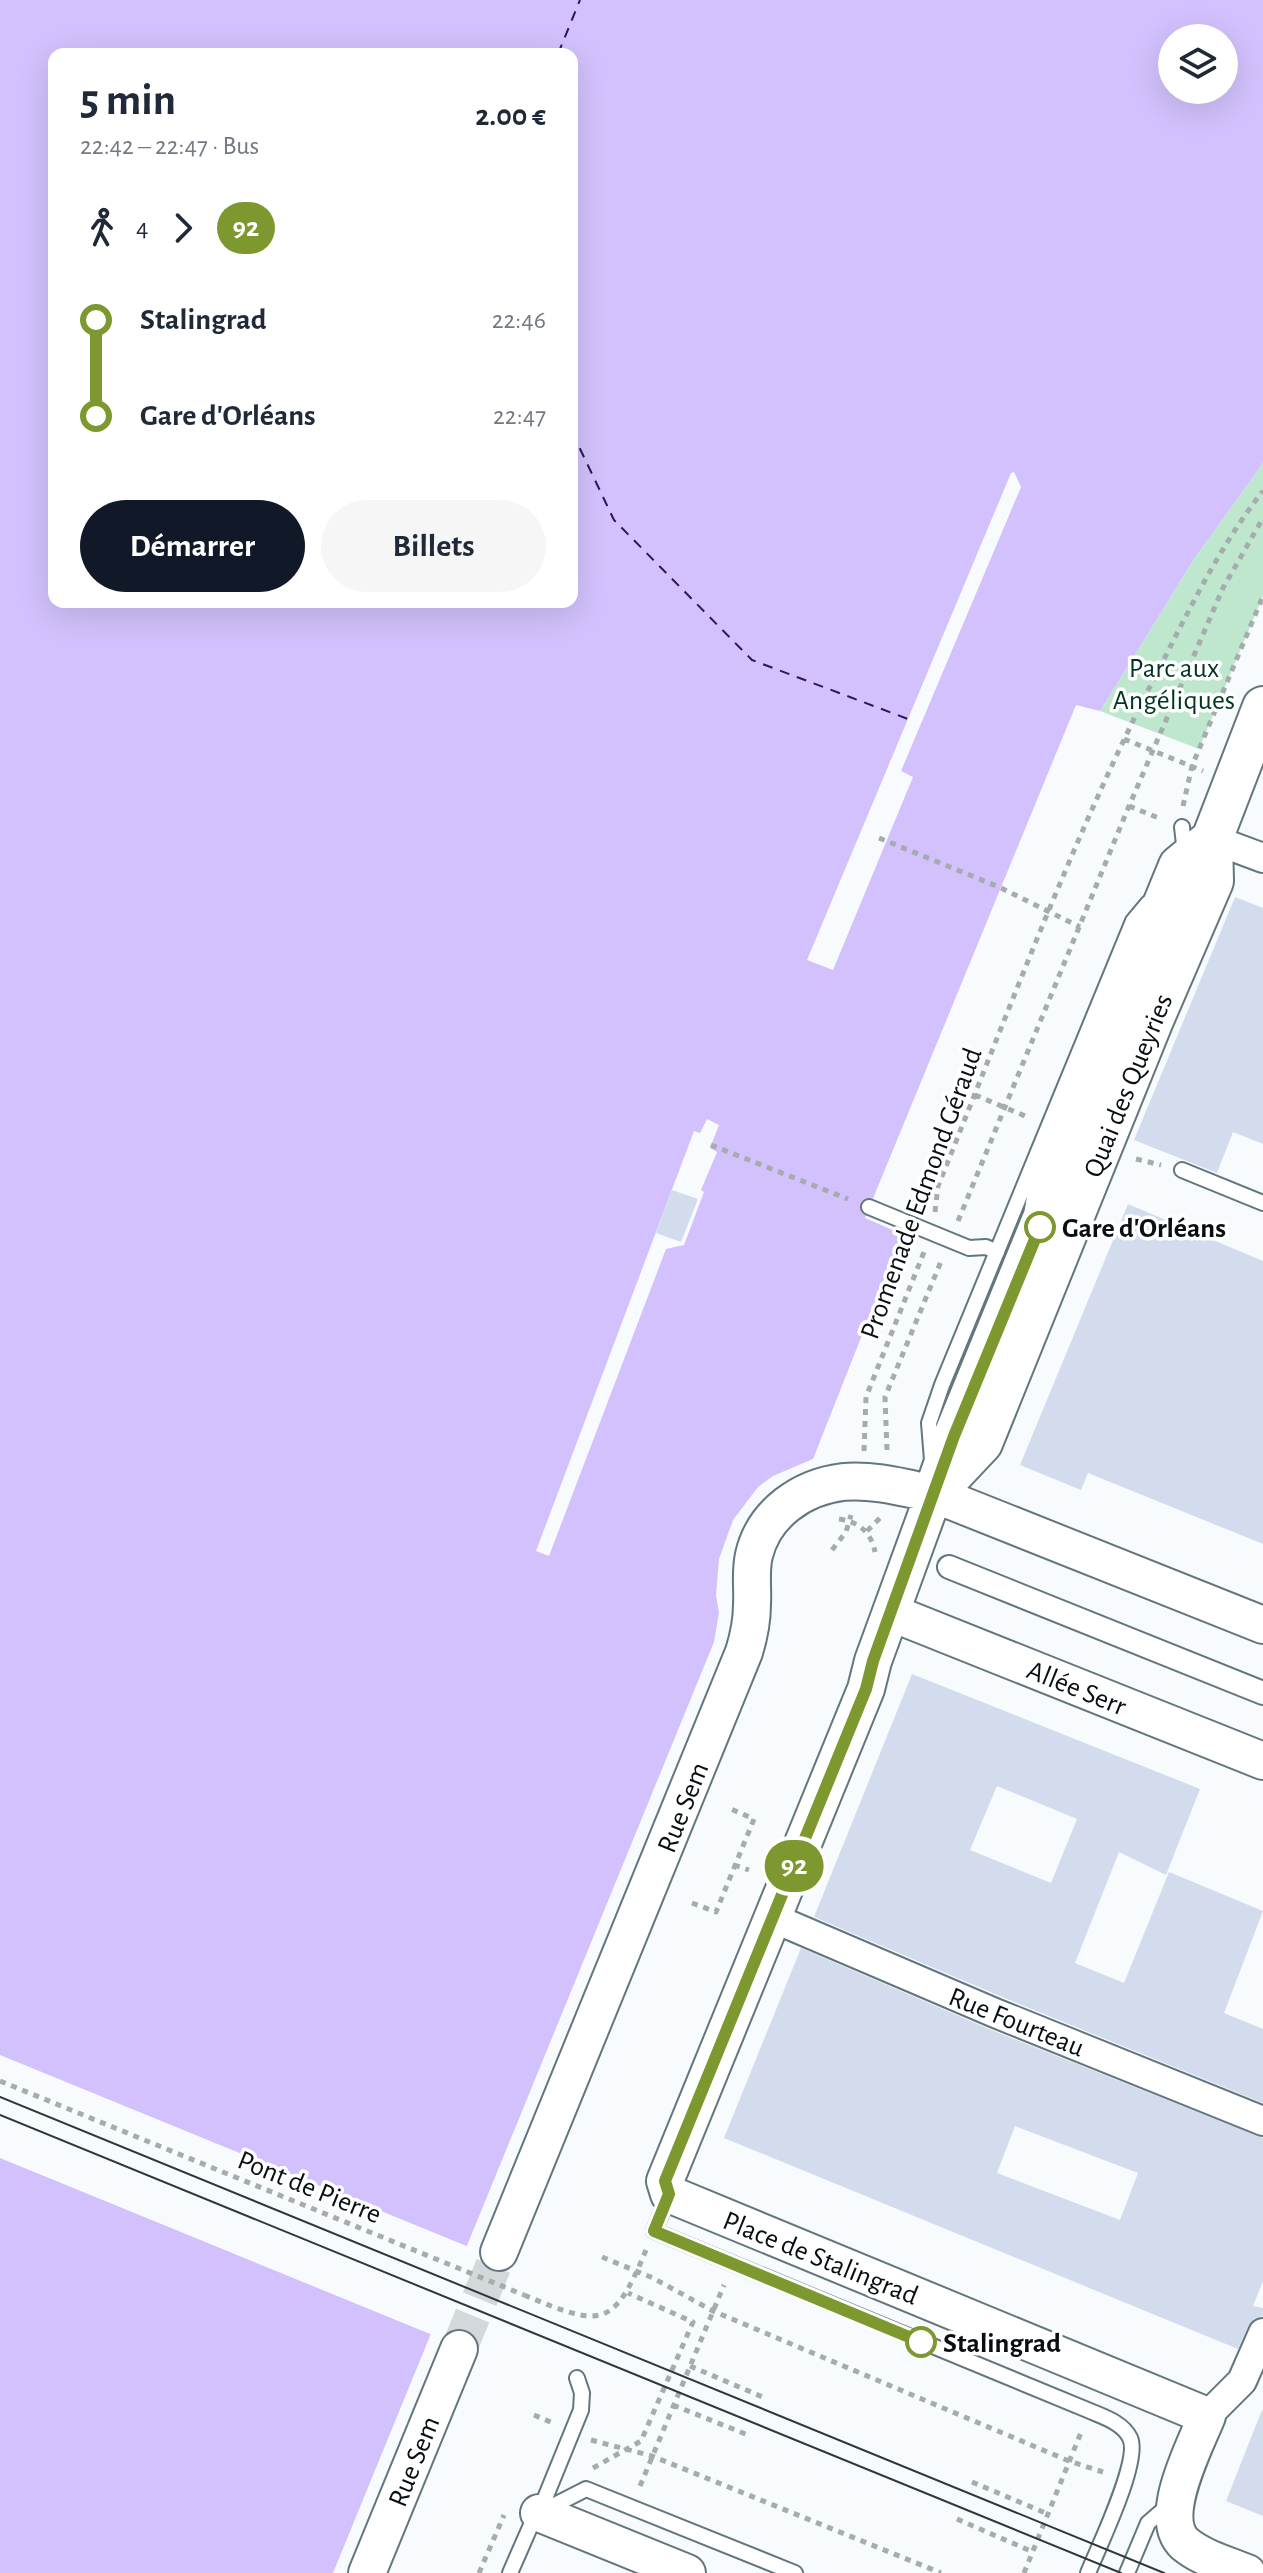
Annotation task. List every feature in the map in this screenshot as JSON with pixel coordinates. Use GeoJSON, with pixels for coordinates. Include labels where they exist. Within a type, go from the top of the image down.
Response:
{"type":"FeatureCollection","features":[{"type":"Feature","properties":{"kind":"main road","name":"Quai des Queyries"},"geometry":{"type":"LineString","coordinates":[[934,1494],[954,1436],[1044,1216],[1050,1181],[1189,855],[1263,707]]}},
{"type":"Feature","properties":{"kind":"main road","name":"Quai des Queyries"},"geometry":{"type":"LineString","coordinates":[[934,1494],[982,1443],[1153,1020],[1213,881],[1189,855]]}},
{"type":"Feature","properties":{"kind":"street"},"geometry":{"type":"LineString","coordinates":[[1189,855],[1263,858]]}},
{"type":"Feature","properties":{"kind":"street","name":"Rue Sem"},"geometry":{"type":"LineString","coordinates":[[499,2252],[744,1652],[751,1628],[753,1567],[759,1539],[769,1521],[798,1497],[843,1482],[934,1494]]}},
{"type":"Feature","properties":{"kind":"street"},"geometry":{"type":"LineString","coordinates":[[934,1494],[1263,1625]]}},
{"type":"Feature","properties":{"kind":"street","name":"Quai des Queyries"},"geometry":{"type":"LineString","coordinates":[[691,2121],[866,1689],[934,1494]]}},
{"type":"Feature","properties":{"kind":"street"},"geometry":{"type":"LineString","coordinates":[[949,1567],[1263,1693]]}},
{"type":"Feature","properties":{"kind":"street","name":"Allée Serr"},"geometry":{"type":"LineString","coordinates":[[892,1613],[1263,1761]]}},
{"type":"Feature","properties":{"kind":"street","name":"Rue Fourteau"},"geometry":{"type":"LineString","coordinates":[[773,1918],[981,2007],[1263,2121]]}},
{"type":"Feature","properties":{"kind":"street","name":"Place de Stalingrad"},"geometry":{"type":"LineString","coordinates":[[691,2121],[665,2181],[669,2194],[1207,2416]]}},
{"type":"Feature","properties":{"kind":"street"},"geometry":{"type":"LineString","coordinates":[[1247,2573],[1185,2543],[1177,2534],[1174,2523],[1174,2501],[1207,2416],[1242,2381],[1263,2333]]}},
{"type":"Feature","properties":{"kind":"street","name":"Rue Sem"},"geometry":{"type":"LineString","coordinates":[[367,2573],[459,2349]]}},
{"type":"Feature","properties":{"kind":"street"},"geometry":{"type":"LineString","coordinates":[[539,2513],[687,2573]]}},
{"type":"Feature","properties":{"kind":"lane"},"geometry":{"type":"LineString","coordinates":[[934,1494],[929,1423],[997,1252],[1133,921],[1189,855]]}},
{"type":"Feature","properties":{"kind":"lane"},"geometry":{"type":"LineString","coordinates":[[1153,1020],[1166,948]]}},
{"type":"Feature","properties":{"kind":"lane"},"geometry":{"type":"LineString","coordinates":[[1182,1170],[1263,1203]]}},
{"type":"Feature","properties":{"kind":"lane"},"geometry":{"type":"LineString","coordinates":[[869,1207],[969,1248],[986,1247],[997,1252]]}},
{"type":"Feature","properties":{"kind":"lane","name":"Place de Stalingrad"},"geometry":{"type":"LineString","coordinates":[[669,2194],[654,2231],[1100,2415],[1122,2428],[1130,2437],[1133,2460],[1088,2573]]}},
{"type":"Feature","properties":{"kind":"lane"},"geometry":{"type":"LineString","coordinates":[[510,2573],[539,2513],[581,2410],[582,2393],[577,2378]]}},
{"type":"Feature","properties":{"kind":"lane"},"geometry":{"type":"LineString","coordinates":[[539,2513],[586,2489],[795,2573]]}},
{"type":"Feature","properties":{"kind":"lane"},"geometry":{"type":"LineString","coordinates":[[1127,2573],[1148,2523],[1174,2501]]}},
{"type":"Feature","properties":{"kind":"path","name":"Promenade Edmond Géraud"},"geometry":{"type":"LineString","coordinates":[[832,1550],[846,1532],[859,1482],[864,1457],[866,1397],[932,1233],[938,1186],[1049,911],[1131,722],[1206,578],[1244,515],[1263,491]]}},
{"type":"Feature","properties":{"kind":"path"},"geometry":{"type":"LineString","coordinates":[[887,1458],[885,1397],[1129,806],[1223,588],[1263,518]]}},
{"type":"Feature","properties":{"kind":"path"},"geometry":{"type":"LineString","coordinates":[[1189,855],[1184,793],[1192,766],[1263,596]]}},
{"type":"Feature","properties":{"kind":"path"},"geometry":{"type":"LineString","coordinates":[[1129,806],[1189,855]]}},
{"type":"Feature","properties":{"kind":"path"},"geometry":{"type":"LineString","coordinates":[[879,838],[999,887],[1080,927]]}},
{"type":"Feature","properties":{"kind":"path"},"geometry":{"type":"LineString","coordinates":[[975,1095],[994,1103]]}},
{"type":"Feature","properties":{"kind":"path"},"geometry":{"type":"LineString","coordinates":[[711,1145],[869,1207]]}},
{"type":"Feature","properties":{"kind":"path"},"geometry":{"type":"LineString","coordinates":[[1101,1147],[1182,1170]]}},
{"type":"Feature","properties":{"kind":"path"},"geometry":{"type":"LineString","coordinates":[[832,1518],[849,1520],[867,1531]]}},
{"type":"Feature","properties":{"kind":"path"},"geometry":{"type":"LineString","coordinates":[[692,1903],[716,1912],[754,1819],[731,1809]]}},
{"type":"Feature","properties":{"kind":"path"},"geometry":{"type":"LineString","coordinates":[[734,1865],[749,1870]]}},
{"type":"Feature","properties":{"kind":"path","name":"Pont de Pierre"},"geometry":{"type":"LineString","coordinates":[[0,2081],[581,2316],[594,2317],[607,2312],[628,2293]]}},
{"type":"Feature","properties":{"kind":"path"},"geometry":{"type":"LineString","coordinates":[[602,2257],[713,2311],[1069,2461],[1112,2474]]}},
{"type":"Feature","properties":{"kind":"path"},"geometry":{"type":"LineString","coordinates":[[588,2471],[641,2441],[693,2322],[628,2293],[637,2272]]}},
{"type":"Feature","properties":{"kind":"path"},"geometry":{"type":"LineString","coordinates":[[638,2491],[725,2280]]}},
{"type":"Feature","properties":{"kind":"path"},"geometry":{"type":"LineString","coordinates":[[690,2366],[765,2398]]}},
{"type":"Feature","properties":{"kind":"path"},"geometry":{"type":"LineString","coordinates":[[673,2405],[748,2435]]}},
{"type":"Feature","properties":{"kind":"path"},"geometry":{"type":"LineString","coordinates":[[1024,2573],[1084,2425]]}},
{"type":"Feature","properties":{"kind":"path"},"geometry":{"type":"LineString","coordinates":[[572,2432],[652,2456],[941,2573]]}},
{"type":"Feature","properties":{"kind":"path"},"geometry":{"type":"LineString","coordinates":[[972,2482],[1048,2514]]}},
{"type":"Feature","properties":{"kind":"path"},"geometry":{"type":"LineString","coordinates":[[957,2519],[1033,2552]]}},
{"type":"Feature","properties":{"kind":"green space","name":"Parc aux Angéliques"},"geometry":{"type":"Polygon","coordinates":[[[1263,463],[1263,596],[1199,749],[1100,711],[1194,559],[1263,463]]]}},
{"type":"Feature","properties":{"kind":"shaded area"},"geometry":{"type":"Polygon","coordinates":[[[0,0],[1263,0],[1263,463],[1194,559],[1100,711],[1076,705],[865,1218],[902,1234],[813,1459],[773,1476],[758,1487],[733,1520],[719,1559],[716,1595],[719,1613],[714,1642],[333,2573],[0,2573],[0,0]]]}},
{"type":"Feature","properties":{"kind":"pier"},"geometry":{"type":"Polygon","coordinates":[[[1014,472],[1021,487],[901,771],[913,777],[833,970],[807,960],[1011,473],[1014,472]]]}},
{"type":"Feature","properties":{"kind":"pier"},"geometry":{"type":"Polygon","coordinates":[[[707,1119],[719,1125],[710,1148],[717,1152],[701,1190],[704,1192],[684,1245],[666,1249],[549,1556],[536,1551],[694,1131],[700,1133],[707,1119]]]}},
{"type":"Feature","properties":{"kind":"pier"},"geometry":{"type":"Polygon","coordinates":[[[0,2055],[469,2247],[435,2336],[0,2158],[0,2055]]]}},
{"type":"Feature","properties":{"kind":"building"},"geometry":{"type":"Polygon","coordinates":[[[1235,897],[1263,908],[1263,1144],[1233,1132],[1217,1173],[1134,1140],[1235,897]]]}},
{"type":"Feature","properties":{"kind":"building"},"geometry":{"type":"Polygon","coordinates":[[[672,1190],[698,1199],[681,1242],[656,1233],[672,1190]]]}},
{"type":"Feature","properties":{"kind":"building"},"geometry":{"type":"Polygon","coordinates":[[[1128,1204],[1263,1261],[1263,1544],[1088,1473],[1081,1490],[1020,1465],[1128,1204]]]}},
{"type":"Feature","properties":{"kind":"building"},"geometry":{"type":"Polygon","coordinates":[[[912,1674],[1200,1789],[1166,1875],[1119,1852],[1075,1963],[1124,1983],[1169,1872],[1263,1911],[1224,2013],[1263,2029],[1263,2103],[1002,1997],[814,1917],[912,1674]],[[997,1786],[970,1850],[1051,1883],[1077,1819],[997,1786]]]}},
{"type":"Feature","properties":{"kind":"building"},"geometry":{"type":"Polygon","coordinates":[[[801,1948],[989,2029],[1263,2138],[1263,2281],[1253,2306],[1263,2308],[1263,2316],[1254,2319],[1248,2326],[1238,2349],[724,2138],[801,1948]],[[1015,2126],[997,2173],[1120,2220],[1138,2173],[1015,2126]]]}},
{"type":"Feature","properties":{"kind":"building"},"geometry":{"type":"Polygon","coordinates":[[[1263,2411],[1263,2516],[1226,2501],[1263,2411]]]}},
{"type":"Feature","properties":{"kind":"ferry route"},"geometry":{"type":"LineString","coordinates":[[560,48],[580,0]]}},
{"type":"Feature","properties":{"kind":"ferry route"},"geometry":{"type":"LineString","coordinates":[[578,445],[614,520],[752,660],[908,719]]}},
{"type":"Feature","properties":{"kind":"tunnel"},"geometry":{"type":"LineString","coordinates":[[459,2349],[499,2252]]}},
{"type":"Feature","properties":{"kind":"tram line"},"geometry":{"type":"LineString","coordinates":[[0,2097],[1164,2573]]}},
{"type":"Feature","properties":{"kind":"tram line"},"geometry":{"type":"LineString","coordinates":[[0,2115],[1121,2573]]}},
{"type":"Feature","properties":{"kind":"bus line","name":"92"},"geometry":{"type":"LineString","coordinates":[[921,2342],[654,2231],[669,2194],[665,2181],[866,1689],[873,1661],[954,1436],[1040,1227]]}},
{"type":"Feature","properties":{"kind":"place","name":"Gare d'Orléans"},"geometry":{"type":"Point","coordinates":[1040,1227]}},
{"type":"Feature","properties":{"kind":"place","name":"Stalingrad"},"geometry":{"type":"Point","coordinates":[921,2342]}}]}
